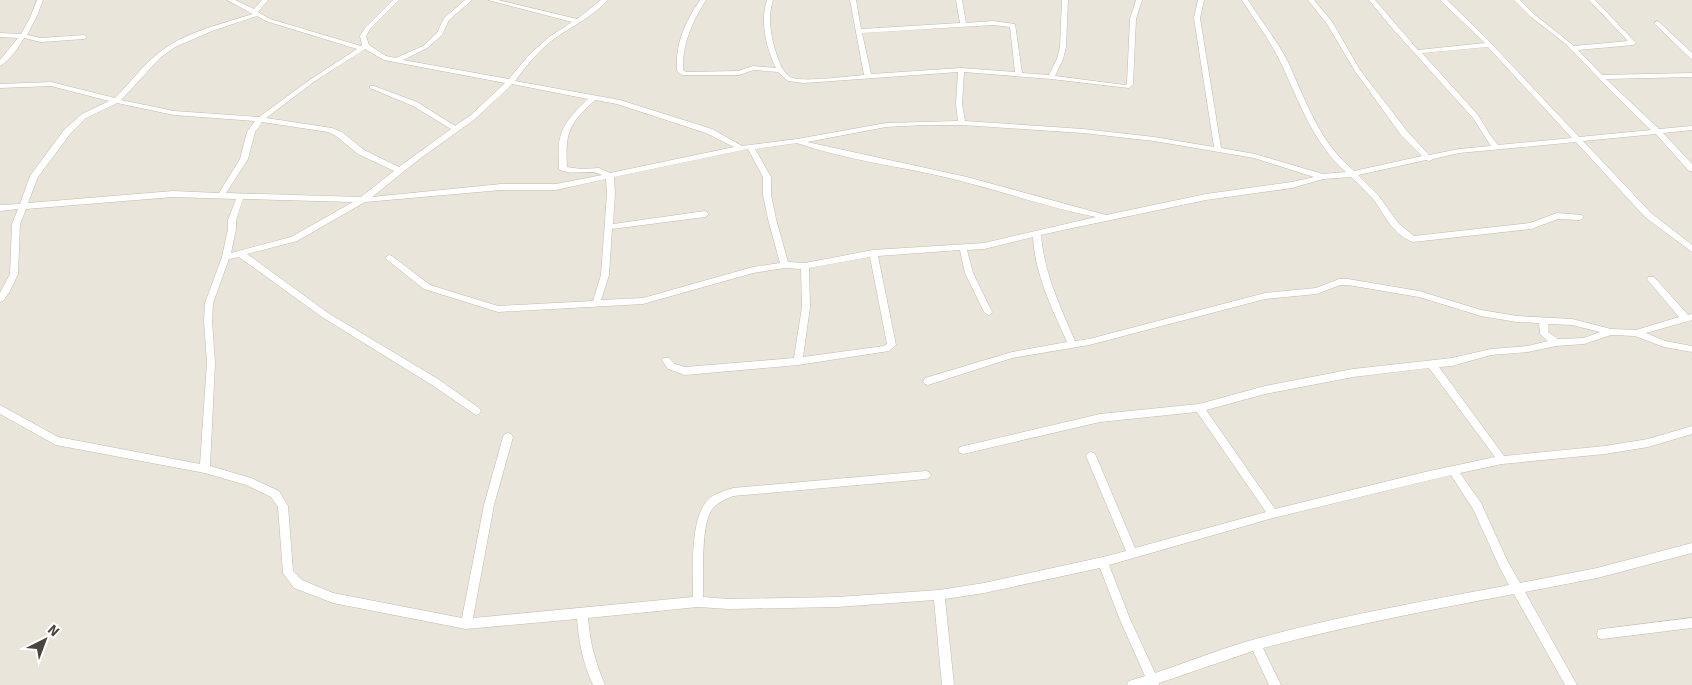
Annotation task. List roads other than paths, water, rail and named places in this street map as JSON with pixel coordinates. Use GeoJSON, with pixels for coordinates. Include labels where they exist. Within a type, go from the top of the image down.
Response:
{"type":"FeatureCollection","features":[{"type":"Feature","properties":{"kind":"street"},"geometry":{"type":"LineString","coordinates":[[0,64],[23,36],[34,18],[40,0]]}},
{"type":"Feature","properties":{"kind":"street"},"geometry":{"type":"LineString","coordinates":[[230,0],[268,20],[364,47],[384,58],[618,102],[708,131],[746,148],[767,177],[767,195],[785,265]]}},
{"type":"Feature","properties":{"kind":"street"},"geometry":{"type":"LineString","coordinates":[[0,298],[14,274],[16,224],[34,176],[67,132],[84,116],[116,101],[158,57],[174,46],[193,36],[256,13],[265,0]]}},
{"type":"Feature","properties":{"kind":"street"},"geometry":{"type":"LineString","coordinates":[[364,47],[363,36],[365,32],[396,0]]}},
{"type":"Feature","properties":{"kind":"street"},"geometry":{"type":"LineString","coordinates":[[396,61],[425,47],[440,34],[446,18],[469,0]]}},
{"type":"Feature","properties":{"kind":"street"},"geometry":{"type":"LineString","coordinates":[[490,0],[576,22]]}},
{"type":"Feature","properties":{"kind":"street"},"geometry":{"type":"LineString","coordinates":[[226,257],[294,239],[363,200],[399,170],[473,117],[510,82],[530,57],[551,38],[605,0]]}},
{"type":"Feature","properties":{"kind":"street"},"geometry":{"type":"LineString","coordinates":[[703,0],[697,8],[681,45],[680,71],[684,74],[693,74],[739,73],[753,68],[779,70]]}},
{"type":"Feature","properties":{"kind":"street"},"geometry":{"type":"LineString","coordinates":[[770,0],[766,15],[768,35],[779,70],[787,78],[793,80],[961,70],[1051,77],[1129,86],[1133,19],[1138,0]]}},
{"type":"Feature","properties":{"kind":"street"},"geometry":{"type":"LineString","coordinates":[[853,0],[868,76]]}},
{"type":"Feature","properties":{"kind":"street"},"geometry":{"type":"LineString","coordinates":[[959,0],[963,25]]}},
{"type":"Feature","properties":{"kind":"street"},"geometry":{"type":"LineString","coordinates":[[1051,77],[1060,59],[1063,47],[1064,0]]}},
{"type":"Feature","properties":{"kind":"street"},"geometry":{"type":"LineString","coordinates":[[1200,0],[1196,18],[1218,150]]}},
{"type":"Feature","properties":{"kind":"street"},"geometry":{"type":"LineString","coordinates":[[1246,0],[1275,47],[1293,86],[1326,148],[1351,174],[1362,182],[1392,222],[1408,236],[1413,239],[1531,226],[1557,216],[1579,216]]}},
{"type":"Feature","properties":{"kind":"street"},"geometry":{"type":"LineString","coordinates":[[1311,0],[1330,23],[1357,70],[1404,133],[1428,159]]}},
{"type":"Feature","properties":{"kind":"street"},"geometry":{"type":"LineString","coordinates":[[1372,0],[1476,117],[1496,147]]}},
{"type":"Feature","properties":{"kind":"street"},"geometry":{"type":"LineString","coordinates":[[1443,0],[1580,140],[1648,215],[1692,249]]}},
{"type":"Feature","properties":{"kind":"street"},"geometry":{"type":"LineString","coordinates":[[1516,0],[1573,48],[1656,130],[1692,169]]}},
{"type":"Feature","properties":{"kind":"street"},"geometry":{"type":"LineString","coordinates":[[1573,48],[1633,43],[1592,0]]}},
{"type":"Feature","properties":{"kind":"street"},"geometry":{"type":"LineString","coordinates":[[858,31],[993,23],[1013,25],[1018,74]]}},
{"type":"Feature","properties":{"kind":"street"},"geometry":{"type":"LineString","coordinates":[[1657,23],[1692,57]]}},
{"type":"Feature","properties":{"kind":"street"},"geometry":{"type":"LineString","coordinates":[[0,35],[23,36],[42,40],[84,37]]}},
{"type":"Feature","properties":{"kind":"street"},"geometry":{"type":"LineString","coordinates":[[1417,52],[1488,45]]}},
{"type":"Feature","properties":{"kind":"street"},"geometry":{"type":"LineString","coordinates":[[221,195],[244,159],[251,132],[260,119],[313,80],[364,47]]}},
{"type":"Feature","properties":{"kind":"street"},"geometry":{"type":"LineString","coordinates":[[961,70],[959,104],[962,122]]}},
{"type":"Feature","properties":{"kind":"street"},"geometry":{"type":"LineString","coordinates":[[1602,78],[1692,75]]}},
{"type":"Feature","properties":{"kind":"street"},"geometry":{"type":"LineString","coordinates":[[0,86],[51,84],[116,101],[174,113],[260,119],[339,134],[361,152],[399,170]]}},
{"type":"Feature","properties":{"kind":"street"},"geometry":{"type":"LineString","coordinates":[[372,87],[415,104],[455,130]]}},
{"type":"Feature","properties":{"kind":"street"},"geometry":{"type":"LineString","coordinates":[[594,97],[577,114],[566,130],[562,142],[563,168],[581,171],[599,170],[610,176]]}},
{"type":"Feature","properties":{"kind":"street"},"geometry":{"type":"LineString","coordinates":[[0,208],[173,194],[363,200],[500,187],[556,187],[746,148],[798,141],[886,125],[962,122],[1083,131],[1154,139],[1255,156],[1323,177]]}},
{"type":"Feature","properties":{"kind":"street"},"geometry":{"type":"LineString","coordinates":[[389,258],[427,287],[490,307],[596,304],[643,300],[753,270],[785,265],[805,266],[874,253],[984,246],[1037,232],[1206,197],[1292,185],[1323,177],[1351,174],[1428,159],[1459,151],[1580,140],[1656,130],[1692,128]]}},
{"type":"Feature","properties":{"kind":"street"},"geometry":{"type":"LineString","coordinates":[[798,141],[838,153],[967,180],[1079,212],[1109,217]]}},
{"type":"Feature","properties":{"kind":"street"},"geometry":{"type":"LineString","coordinates":[[596,304],[605,275],[610,176]]}},
{"type":"Feature","properties":{"kind":"street"},"geometry":{"type":"LineString","coordinates":[[205,470],[211,363],[208,321],[209,303],[226,257],[232,220],[240,197]]}},
{"type":"Feature","properties":{"kind":"street"},"geometry":{"type":"LineString","coordinates":[[608,227],[705,214]]}},
{"type":"Feature","properties":{"kind":"street"},"geometry":{"type":"LineString","coordinates":[[1037,232],[1040,265],[1072,344]]}},
{"type":"Feature","properties":{"kind":"street"},"geometry":{"type":"LineString","coordinates":[[962,248],[969,273],[988,312]]}},
{"type":"Feature","properties":{"kind":"street"},"geometry":{"type":"LineString","coordinates":[[666,360],[668,365],[685,371],[761,366],[886,349],[892,345],[874,253]]}},
{"type":"Feature","properties":{"kind":"street"},"geometry":{"type":"LineString","coordinates":[[241,254],[325,315],[435,382],[476,411]]}},
{"type":"Feature","properties":{"kind":"street"},"geometry":{"type":"LineString","coordinates":[[798,361],[806,306],[805,266]]}},
{"type":"Feature","properties":{"kind":"street"},"geometry":{"type":"LineString","coordinates":[[1652,279],[1689,318]]}},
{"type":"Feature","properties":{"kind":"street"},"geometry":{"type":"LineString","coordinates":[[928,381],[1012,356],[1089,342],[1265,296],[1317,291],[1339,282],[1419,294],[1481,313],[1516,318],[1572,322],[1611,332],[1636,333],[1664,344],[1692,349]]}},
{"type":"Feature","properties":{"kind":"street"},"geometry":{"type":"LineString","coordinates":[[1636,333],[1689,318]]}},
{"type":"Feature","properties":{"kind":"street"},"geometry":{"type":"LineString","coordinates":[[1543,320],[1544,334],[1556,343]]}},
{"type":"Feature","properties":{"kind":"street"},"geometry":{"type":"LineString","coordinates":[[963,450],[1100,418],[1199,408],[1265,390],[1353,373],[1452,362],[1491,352],[1584,341],[1611,332]]}},
{"type":"Feature","properties":{"kind":"street"},"geometry":{"type":"LineString","coordinates":[[1432,365],[1502,460]]}},
{"type":"Feature","properties":{"kind":"street"},"geometry":{"type":"LineString","coordinates":[[1199,408],[1273,514]]}},
{"type":"Feature","properties":{"kind":"street"},"geometry":{"type":"LineString","coordinates":[[0,409],[56,441],[205,470],[248,481],[275,494],[283,506],[288,573],[298,584],[333,598],[466,624],[582,615],[698,602],[729,604],[836,602],[939,595],[984,588],[1103,562],[1132,552],[1273,514],[1453,470],[1502,460],[1605,450],[1648,443],[1692,430]]}},
{"type":"Feature","properties":{"kind":"street"},"geometry":{"type":"LineString","coordinates":[[466,624],[489,505],[508,437]]}},
{"type":"Feature","properties":{"kind":"street"},"geometry":{"type":"LineString","coordinates":[[1091,456],[1132,552]]}},
{"type":"Feature","properties":{"kind":"street"},"geometry":{"type":"LineString","coordinates":[[1453,470],[1477,506],[1504,565],[1571,685]]}},
{"type":"Feature","properties":{"kind":"street"},"geometry":{"type":"LineString","coordinates":[[698,602],[700,532],[704,512],[708,505],[718,498],[733,492],[926,475]]}},
{"type":"Feature","properties":{"kind":"street"},"geometry":{"type":"LineString","coordinates":[[1134,685],[1153,683],[1256,645],[1304,632],[1393,612],[1597,573],[1692,548]]}},
{"type":"Feature","properties":{"kind":"street"},"geometry":{"type":"LineString","coordinates":[[1103,562],[1125,620],[1153,683]]}},
{"type":"Feature","properties":{"kind":"street"},"geometry":{"type":"LineString","coordinates":[[939,595],[948,685]]}},
{"type":"Feature","properties":{"kind":"street"},"geometry":{"type":"LineString","coordinates":[[582,615],[584,647],[599,685]]}},
{"type":"Feature","properties":{"kind":"street"},"geometry":{"type":"LineString","coordinates":[[1602,634],[1692,623]]}},
{"type":"Feature","properties":{"kind":"street"},"geometry":{"type":"LineString","coordinates":[[1256,645],[1275,685]]}}]}
